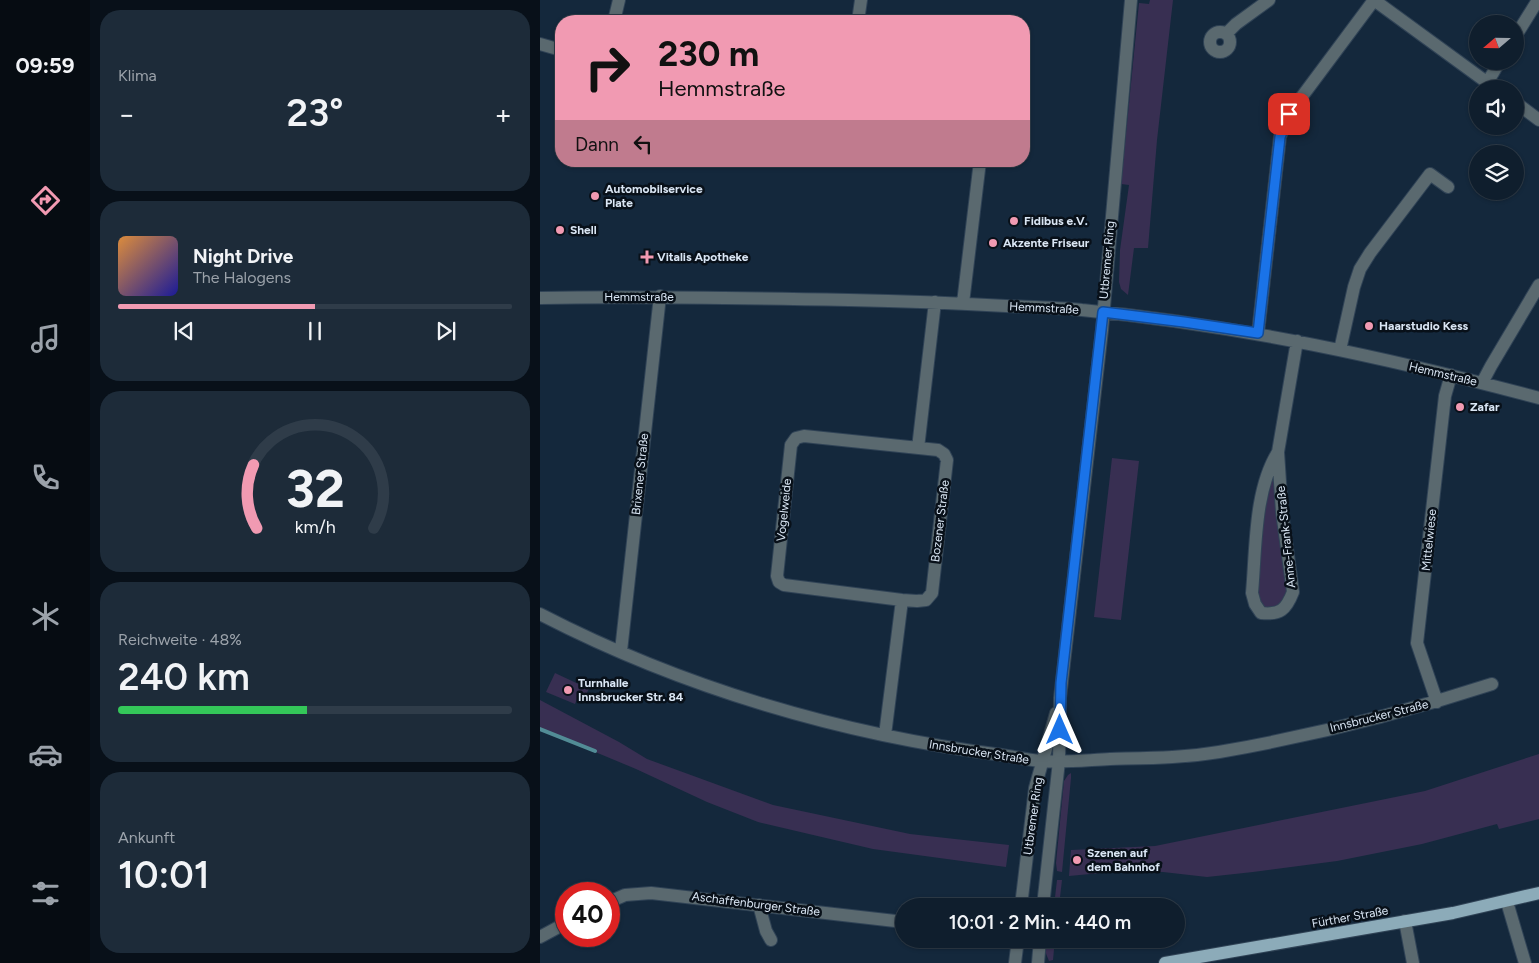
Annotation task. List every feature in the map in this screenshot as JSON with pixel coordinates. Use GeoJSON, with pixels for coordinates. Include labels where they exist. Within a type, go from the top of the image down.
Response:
{"type":"FeatureCollection","features":[{"type":"Feature","properties":{"kind":"main road","name":"Fürther Straße"},"geometry":{"type":"LineString","coordinates":[[1165,963],[1507,902],[1539,893]]}},
{"type":"Feature","properties":{"kind":"street"},"geometry":{"type":"LineString","coordinates":[[616,15],[620,0]]}},
{"type":"Feature","properties":{"kind":"street"},"geometry":{"type":"LineString","coordinates":[[859,15],[861,0]]}},
{"type":"Feature","properties":{"kind":"street","name":"Utbremer Ring"},"geometry":{"type":"LineString","coordinates":[[1044,898],[1059,761],[1060,698],[1103,312],[1131,0]]}},
{"type":"Feature","properties":{"kind":"street"},"geometry":{"type":"LineString","coordinates":[[1226,34],[1268,0]]}},
{"type":"Feature","properties":{"kind":"street"},"geometry":{"type":"LineString","coordinates":[[1258,333],[1280,137],[1289,114],[1374,0],[1484,80]]}},
{"type":"Feature","properties":{"kind":"street"},"geometry":{"type":"LineString","coordinates":[[1524,23],[1538,0]]}},
{"type":"Feature","properties":{"kind":"street"},"geometry":{"type":"LineString","coordinates":[[540,44],[555,48]]}},
{"type":"Feature","properties":{"kind":"street"},"geometry":{"type":"LineString","coordinates":[[1524,109],[1539,120]]}},
{"type":"Feature","properties":{"kind":"street"},"geometry":{"type":"LineString","coordinates":[[963,303],[979,167]]}},
{"type":"Feature","properties":{"kind":"street"},"geometry":{"type":"LineString","coordinates":[[1340,350],[1354,287],[1360,269],[1370,253],[1430,174],[1448,187]]}},
{"type":"Feature","properties":{"kind":"street"},"geometry":{"type":"LineString","coordinates":[[1482,383],[1490,366],[1539,285]]}},
{"type":"Feature","properties":{"kind":"street","name":"Hemmstraße"},"geometry":{"type":"LineString","coordinates":[[540,298],[660,296],[1046,306],[1184,322],[1297,340],[1451,375],[1539,398]]}},
{"type":"Feature","properties":{"kind":"street","name":"Brixener Straße"},"geometry":{"type":"LineString","coordinates":[[621,652],[660,296]]}},
{"type":"Feature","properties":{"kind":"street"},"geometry":{"type":"LineString","coordinates":[[918,448],[935,302]]}},
{"type":"Feature","properties":{"kind":"street","name":"Anne-Frank-Straße"},"geometry":{"type":"LineString","coordinates":[[1278,452],[1270,464],[1265,479],[1258,521],[1252,593],[1255,604],[1261,613],[1272,614],[1282,611],[1289,603],[1293,592],[1282,512],[1278,452],[1297,340]]}},
{"type":"Feature","properties":{"kind":"street","name":"Mittelwiese"},"geometry":{"type":"LineString","coordinates":[[1437,702],[1418,643],[1445,396],[1451,375]]}},
{"type":"Feature","properties":{"kind":"street","name":"Vogelweide"},"geometry":{"type":"LineString","coordinates":[[902,600],[784,585],[779,582],[777,576],[791,445],[796,438],[804,436],[918,448]]}},
{"type":"Feature","properties":{"kind":"street","name":"Bozener Straße"},"geometry":{"type":"LineString","coordinates":[[902,600],[926,600],[932,593],[948,460],[938,450],[918,448]]}},
{"type":"Feature","properties":{"kind":"street"},"geometry":{"type":"LineString","coordinates":[[885,735],[902,600]]}},
{"type":"Feature","properties":{"kind":"street","name":"Innsbrucker Straße"},"geometry":{"type":"LineString","coordinates":[[540,614],[621,652],[693,680],[755,701],[834,724],[885,735],[958,750],[1042,762],[1172,757],[1217,752],[1360,722],[1437,702],[1492,684]]}},
{"type":"Feature","properties":{"kind":"street","name":"Utbremer Ring"},"geometry":{"type":"LineString","coordinates":[[1022,898],[1035,788],[1060,698]]}},
{"type":"Feature","properties":{"kind":"street","name":"Aschaffenburger Straße"},"geometry":{"type":"LineString","coordinates":[[620,897],[651,893],[895,921]]}},
{"type":"Feature","properties":{"kind":"street"},"geometry":{"type":"LineString","coordinates":[[1507,902],[1525,963]]}},
{"type":"Feature","properties":{"kind":"street"},"geometry":{"type":"LineString","coordinates":[[758,905],[771,940]]}},
{"type":"Feature","properties":{"kind":"street"},"geometry":{"type":"LineString","coordinates":[[1405,921],[1413,963]]}},
{"type":"Feature","properties":{"kind":"street"},"geometry":{"type":"LineString","coordinates":[[540,937],[555,929]]}},
{"type":"Feature","properties":{"kind":"street"},"geometry":{"type":"LineString","coordinates":[[1015,963],[1017,948]]}},
{"type":"Feature","properties":{"kind":"street"},"geometry":{"type":"LineString","coordinates":[[1038,963],[1039,948]]}},
{"type":"Feature","properties":{"kind":"shaded area"},"geometry":{"type":"Polygon","coordinates":[[[1150,0],[1173,0],[1157,140],[1148,248],[1134,248],[1128,295],[1121,289],[1119,282],[1120,250],[1129,185],[1121,184],[1139,3],[1149,4],[1150,0]]]}},
{"type":"Feature","properties":{"kind":"shaded area"},"geometry":{"type":"Polygon","coordinates":[[[1112,458],[1139,461],[1121,620],[1094,617],[1112,458]]]}},
{"type":"Feature","properties":{"kind":"shaded area"},"geometry":{"type":"Polygon","coordinates":[[[1274,466],[1289,586],[1283,604],[1265,610],[1257,596],[1262,524],[1274,466]]]}},
{"type":"Feature","properties":{"kind":"shaded area","name":"Turnhalle Innsbrucker Str. 84"},"geometry":{"type":"Polygon","coordinates":[[[555,673],[589,689],[586,694],[580,692],[575,704],[546,692],[555,673]]]}},
{"type":"Feature","properties":{"kind":"shaded area"},"geometry":{"type":"Polygon","coordinates":[[[540,700],[647,759],[773,805],[910,834],[1009,845],[1006,867],[873,849],[758,822],[707,802],[636,769],[540,729],[540,700]]]}},
{"type":"Feature","properties":{"kind":"shaded area"},"geometry":{"type":"Polygon","coordinates":[[[1539,754],[1539,819],[1499,829],[1497,824],[1422,844],[1337,861],[1253,872],[1207,877],[1163,872],[1122,871],[1069,876],[1071,850],[1155,846],[1425,791],[1539,754]]]}},
{"type":"Feature","properties":{"kind":"shaded area"},"geometry":{"type":"Polygon","coordinates":[[[1071,773],[1062,872],[1057,871],[1056,863],[1064,781],[1071,773]]]}},
{"type":"Feature","properties":{"kind":"shaded area"},"geometry":{"type":"Polygon","coordinates":[[[1057,880],[1062,880],[1060,898],[1055,898],[1057,880]]]}},
{"type":"Feature","properties":{"kind":"shaded area"},"geometry":{"type":"Polygon","coordinates":[[[1045,948],[1054,948],[1053,960],[1049,961],[1045,948]]]}},
{"type":"Feature","properties":{"kind":"waterway"},"geometry":{"type":"LineString","coordinates":[[540,729],[595,751]]}},
{"type":"Feature","properties":{"kind":"place","name":"Automobilservice Plate"},"geometry":{"type":"Point","coordinates":[595,196]}},
{"type":"Feature","properties":{"kind":"place","name":"Fidibus e.V."},"geometry":{"type":"Point","coordinates":[1014,221]}},
{"type":"Feature","properties":{"kind":"place","name":"Shell"},"geometry":{"type":"Point","coordinates":[560,230]}},
{"type":"Feature","properties":{"kind":"place","name":"Akzente Friseur"},"geometry":{"type":"Point","coordinates":[993,243]}},
{"type":"Feature","properties":{"kind":"place","name":"Vitalis Apotheke"},"geometry":{"type":"Point","coordinates":[647,257]}},
{"type":"Feature","properties":{"kind":"place","name":"Haarstudio Kess"},"geometry":{"type":"Point","coordinates":[1369,326]}},
{"type":"Feature","properties":{"kind":"place","name":"Zafar"},"geometry":{"type":"Point","coordinates":[1460,407]}},
{"type":"Feature","properties":{"kind":"place","name":"Turnhalle Innsbrucker Str. 84"},"geometry":{"type":"Point","coordinates":[568,690]}},
{"type":"Feature","properties":{"kind":"place","name":"Szenen auf dem Bahnhof"},"geometry":{"type":"Point","coordinates":[1077,860]}},
{"type":"Feature","properties":{"kind":"route"},"geometry":{"type":"LineString","coordinates":[[1060,730],[1061,683],[1103,312],[1258,333],[1280,137],[1289,114]]}}]}
